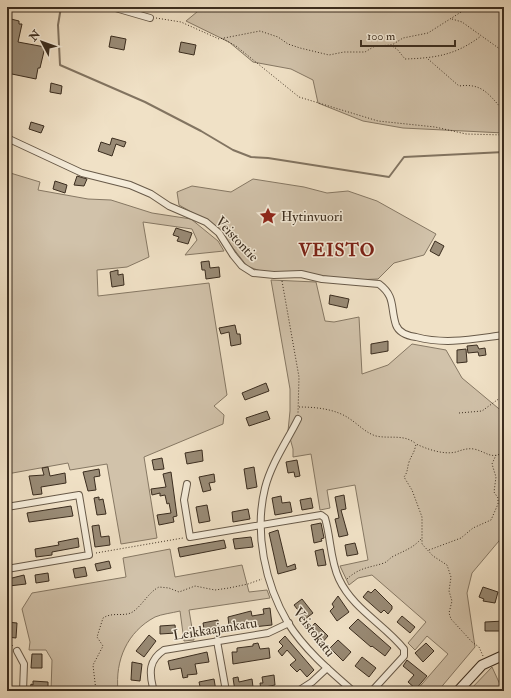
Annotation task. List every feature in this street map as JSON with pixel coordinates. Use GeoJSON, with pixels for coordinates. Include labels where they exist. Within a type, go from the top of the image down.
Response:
{"type":"FeatureCollection","features":[{"type":"Feature","properties":{"kind":"street"},"geometry":{"type":"LineString","coordinates":[[112,7],[150,18]]}},
{"type":"Feature","properties":{"kind":"street","name":"Veistontie"},"geometry":{"type":"LineString","coordinates":[[7,138],[82,173],[130,185],[150,194],[169,206],[206,222],[219,233],[242,266],[253,273],[280,275],[301,274],[322,279],[379,284],[390,295],[396,326],[401,332],[410,336],[440,342],[452,342],[504,335]]}},
{"type":"Feature","properties":{"kind":"street","name":"Veistokatu"},"geometry":{"type":"LineString","coordinates":[[298,419],[265,488],[261,525],[264,560],[268,577],[277,600],[289,623],[307,647],[327,668],[353,691]]}},
{"type":"Feature","properties":{"kind":"street"},"geometry":{"type":"LineString","coordinates":[[187,484],[184,500],[190,537],[321,515],[325,518],[334,562],[341,582],[358,605],[397,640],[404,649],[404,656],[372,691]]}},
{"type":"Feature","properties":{"kind":"street"},"geometry":{"type":"LineString","coordinates":[[7,507],[79,495],[89,555],[7,569]]}},
{"type":"Feature","properties":{"kind":"street","name":"Leikkaajankatu"},"geometry":{"type":"LineString","coordinates":[[153,688],[150,674],[151,663],[158,655],[172,648],[268,633],[289,623]]}},
{"type":"Feature","properties":{"kind":"street"},"geometry":{"type":"LineString","coordinates":[[217,640],[226,691]]}},
{"type":"Feature","properties":{"kind":"street"},"geometry":{"type":"LineString","coordinates":[[17,651],[24,664],[23,691]]}},
{"type":"Feature","properties":{"kind":"street"},"geometry":{"type":"LineString","coordinates":[[458,691],[482,665],[504,655]]}},
{"type":"Feature","properties":{"kind":"street"},"geometry":{"type":"LineString","coordinates":[[298,691],[312,682],[327,668]]}},
{"type":"Feature","properties":{"kind":"path"},"geometry":{"type":"LineString","coordinates":[[222,39],[260,31],[278,37],[288,44],[329,55],[344,52],[365,52],[375,46],[390,45],[403,38],[428,33],[468,7]]}},
{"type":"Feature","properties":{"kind":"path"},"geometry":{"type":"LineString","coordinates":[[150,18],[181,22],[236,46],[299,97],[378,121],[435,127],[466,134],[504,135]]}},
{"type":"Feature","properties":{"kind":"path"},"geometry":{"type":"LineString","coordinates":[[452,18],[462,22],[504,52]]}},
{"type":"Feature","properties":{"kind":"path"},"geometry":{"type":"LineString","coordinates":[[390,45],[405,59],[427,58],[453,53],[469,46],[481,36]]}},
{"type":"Feature","properties":{"kind":"path"},"geometry":{"type":"LineString","coordinates":[[427,58],[459,86],[472,84],[480,88],[501,108],[504,108]]}},
{"type":"Feature","properties":{"kind":"path"},"geometry":{"type":"LineString","coordinates":[[280,275],[299,377],[298,419]]}},
{"type":"Feature","properties":{"kind":"path"},"geometry":{"type":"LineString","coordinates":[[459,413],[482,411],[504,395]]}},
{"type":"Feature","properties":{"kind":"path"},"geometry":{"type":"LineString","coordinates":[[298,407],[316,408],[343,415],[367,432],[376,436],[401,437],[431,450],[455,452],[462,449],[475,449],[487,455],[496,455],[504,452]]}},
{"type":"Feature","properties":{"kind":"path"},"geometry":{"type":"LineString","coordinates":[[416,444],[414,454],[409,463],[409,471],[404,477],[412,490],[422,517],[422,544],[433,556],[447,565],[450,572],[449,591],[452,601],[449,613],[451,619],[472,642],[479,647],[483,656]]}},
{"type":"Feature","properties":{"kind":"path"},"geometry":{"type":"LineString","coordinates":[[429,550],[461,538],[473,528],[491,520],[498,504],[498,498],[494,492],[496,477],[492,464],[496,455]]}},
{"type":"Feature","properties":{"kind":"path"},"geometry":{"type":"LineString","coordinates":[[89,555],[190,537]]}},
{"type":"Feature","properties":{"kind":"path"},"geometry":{"type":"LineString","coordinates":[[341,582],[353,573],[367,566],[385,562],[392,557],[405,552],[421,539]]}},
{"type":"Feature","properties":{"kind":"path"},"geometry":{"type":"LineString","coordinates":[[96,691],[93,665],[102,646],[97,638],[103,618],[116,613],[126,615],[133,612],[159,587],[169,588],[179,592],[195,586],[215,590],[242,586],[268,577]]}},
{"type":"Feature","properties":{"kind":"shaded area"},"geometry":{"type":"Polygon","coordinates":[[[203,7],[504,7],[504,133],[403,128],[363,121],[318,103],[313,80],[291,69],[253,62],[229,42],[186,21],[203,7]]]}},
{"type":"Feature","properties":{"kind":"shaded area"},"geometry":{"type":"Polygon","coordinates":[[[7,172],[40,182],[38,190],[88,199],[111,200],[152,213],[191,219],[218,241],[224,251],[185,255],[197,240],[192,229],[143,222],[149,257],[127,267],[97,270],[98,296],[209,283],[227,395],[214,406],[224,415],[223,424],[144,457],[157,538],[121,544],[107,464],[70,470],[68,463],[7,474],[7,172]]]}},
{"type":"Feature","properties":{"kind":"shaded area"},"geometry":{"type":"Polygon","coordinates":[[[253,179],[304,187],[327,193],[348,191],[377,201],[436,234],[424,255],[394,263],[378,279],[352,280],[304,273],[263,272],[247,266],[226,239],[209,222],[179,205],[177,192],[192,186],[231,192],[253,179]]]}},
{"type":"Feature","properties":{"kind":"shaded area"},"geometry":{"type":"Polygon","coordinates":[[[271,280],[316,282],[325,321],[334,322],[359,317],[362,374],[388,365],[412,344],[446,350],[462,378],[504,413],[504,535],[472,573],[467,593],[475,647],[438,691],[416,691],[448,654],[427,636],[415,650],[408,643],[426,622],[372,575],[358,578],[349,585],[340,566],[368,560],[355,485],[327,490],[330,508],[320,510],[311,454],[293,457],[293,449],[288,431],[290,389],[271,280]]]}},
{"type":"Feature","properties":{"kind":"shaded area"},"geometry":{"type":"Polygon","coordinates":[[[170,549],[175,577],[242,565],[249,592],[267,590],[270,598],[189,610],[194,640],[184,641],[180,611],[155,617],[145,623],[137,631],[125,648],[119,668],[118,691],[51,691],[52,660],[46,650],[29,650],[30,642],[22,609],[32,593],[126,577],[123,558],[170,549]]]}},
{"type":"Feature","properties":{"kind":"shaded area"},"geometry":{"type":"Polygon","coordinates":[[[492,667],[503,691],[469,691],[492,667]]]}},
{"type":"Feature","properties":{"kind":"building"},"geometry":{"type":"Polygon","coordinates":[[[11,19],[19,21],[19,24],[22,24],[18,42],[45,47],[36,79],[7,73],[7,22],[11,22],[11,19]]]}},
{"type":"Feature","properties":{"kind":"building"},"geometry":{"type":"Polygon","coordinates":[[[111,36],[126,39],[124,50],[109,47],[111,36]]]}},
{"type":"Feature","properties":{"kind":"building"},"geometry":{"type":"Polygon","coordinates":[[[181,42],[196,45],[194,55],[179,52],[181,42]]]}},
{"type":"Feature","properties":{"kind":"building"},"geometry":{"type":"Polygon","coordinates":[[[51,83],[62,86],[61,94],[50,92],[51,83]]]}},
{"type":"Feature","properties":{"kind":"building"},"geometry":{"type":"Polygon","coordinates":[[[31,122],[44,126],[41,133],[29,129],[31,122]]]}},
{"type":"Feature","properties":{"kind":"building"},"geometry":{"type":"Polygon","coordinates":[[[112,138],[126,142],[124,147],[116,144],[112,156],[98,151],[101,142],[110,145],[112,138]]]}},
{"type":"Feature","properties":{"kind":"building"},"geometry":{"type":"Polygon","coordinates":[[[77,176],[87,179],[84,186],[74,185],[77,176]]]}},
{"type":"Feature","properties":{"kind":"building"},"geometry":{"type":"Polygon","coordinates":[[[55,181],[67,185],[65,193],[53,189],[55,181]]]}},
{"type":"Feature","properties":{"kind":"building"},"geometry":{"type":"Polygon","coordinates":[[[176,228],[192,233],[188,244],[177,241],[179,237],[173,235],[176,228]]]}},
{"type":"Feature","properties":{"kind":"building"},"geometry":{"type":"Polygon","coordinates":[[[435,241],[444,246],[439,256],[430,251],[435,241]]]}},
{"type":"Feature","properties":{"kind":"building"},"geometry":{"type":"Polygon","coordinates":[[[209,261],[210,268],[219,267],[220,277],[206,279],[205,270],[202,270],[201,262],[209,261]]]}},
{"type":"Feature","properties":{"kind":"building"},"geometry":{"type":"Polygon","coordinates":[[[118,270],[118,275],[123,274],[124,285],[112,287],[110,272],[118,270]]]}},
{"type":"Feature","properties":{"kind":"building"},"geometry":{"type":"Polygon","coordinates":[[[330,295],[349,299],[347,308],[329,304],[330,295]]]}},
{"type":"Feature","properties":{"kind":"building"},"geometry":{"type":"Polygon","coordinates":[[[235,325],[237,334],[240,334],[241,344],[231,346],[229,332],[221,334],[219,328],[235,325]]]}},
{"type":"Feature","properties":{"kind":"building"},"geometry":{"type":"Polygon","coordinates":[[[388,341],[388,351],[371,354],[371,344],[388,341]]]}},
{"type":"Feature","properties":{"kind":"building"},"geometry":{"type":"Polygon","coordinates":[[[477,345],[479,349],[485,348],[486,355],[479,356],[478,352],[468,353],[467,346],[477,345]]]}},
{"type":"Feature","properties":{"kind":"building"},"geometry":{"type":"Polygon","coordinates":[[[466,349],[467,362],[457,363],[457,350],[466,349]]]}},
{"type":"Feature","properties":{"kind":"building"},"geometry":{"type":"Polygon","coordinates":[[[266,383],[269,391],[245,400],[242,393],[266,383]]]}},
{"type":"Feature","properties":{"kind":"building"},"geometry":{"type":"Polygon","coordinates":[[[267,411],[270,419],[249,426],[246,418],[267,411]]]}},
{"type":"Feature","properties":{"kind":"building"},"geometry":{"type":"Polygon","coordinates":[[[202,450],[203,461],[187,464],[185,453],[202,450]]]}},
{"type":"Feature","properties":{"kind":"building"},"geometry":{"type":"Polygon","coordinates":[[[162,458],[164,469],[154,470],[152,460],[162,458]]]}},
{"type":"Feature","properties":{"kind":"building"},"geometry":{"type":"Polygon","coordinates":[[[297,460],[300,476],[295,477],[294,472],[288,473],[286,462],[297,460]]]}},
{"type":"Feature","properties":{"kind":"building"},"geometry":{"type":"Polygon","coordinates":[[[48,467],[50,476],[65,473],[66,483],[41,487],[42,494],[33,495],[29,476],[44,475],[42,468],[48,467]]]}},
{"type":"Feature","properties":{"kind":"building"},"geometry":{"type":"Polygon","coordinates":[[[254,467],[257,487],[247,489],[244,469],[254,467]]]}},
{"type":"Feature","properties":{"kind":"building"},"geometry":{"type":"Polygon","coordinates":[[[99,469],[100,476],[94,477],[96,490],[88,491],[83,472],[99,469]]]}},
{"type":"Feature","properties":{"kind":"building"},"geometry":{"type":"Polygon","coordinates":[[[171,472],[177,516],[173,517],[174,522],[159,525],[157,515],[171,513],[169,503],[167,504],[165,495],[160,496],[160,493],[152,495],[151,489],[166,487],[163,474],[171,472]]]}},
{"type":"Feature","properties":{"kind":"building"},"geometry":{"type":"Polygon","coordinates":[[[214,474],[215,482],[209,483],[211,490],[203,492],[199,477],[214,474]]]}},
{"type":"Feature","properties":{"kind":"building"},"geometry":{"type":"Polygon","coordinates":[[[344,495],[346,509],[341,510],[348,535],[339,537],[335,519],[339,518],[335,497],[344,495]]]}},
{"type":"Feature","properties":{"kind":"building"},"geometry":{"type":"Polygon","coordinates":[[[281,496],[282,503],[290,502],[292,512],[275,515],[272,498],[281,496]]]}},
{"type":"Feature","properties":{"kind":"building"},"geometry":{"type":"Polygon","coordinates":[[[99,497],[99,500],[103,499],[106,514],[97,515],[94,498],[99,497]]]}},
{"type":"Feature","properties":{"kind":"building"},"geometry":{"type":"Polygon","coordinates":[[[311,498],[313,508],[302,510],[300,500],[311,498]]]}},
{"type":"Feature","properties":{"kind":"building"},"geometry":{"type":"Polygon","coordinates":[[[207,505],[210,521],[199,523],[196,507],[207,505]]]}},
{"type":"Feature","properties":{"kind":"building"},"geometry":{"type":"Polygon","coordinates":[[[71,506],[73,516],[29,522],[27,513],[71,506]]]}},
{"type":"Feature","properties":{"kind":"building"},"geometry":{"type":"Polygon","coordinates":[[[248,509],[250,519],[233,522],[232,512],[248,509]]]}},
{"type":"Feature","properties":{"kind":"building"},"geometry":{"type":"Polygon","coordinates":[[[321,523],[324,538],[321,539],[322,541],[314,543],[311,525],[321,523]]]}},
{"type":"Feature","properties":{"kind":"building"},"geometry":{"type":"Polygon","coordinates":[[[99,525],[101,537],[109,536],[110,545],[95,547],[92,526],[99,525]]]}},
{"type":"Feature","properties":{"kind":"building"},"geometry":{"type":"Polygon","coordinates":[[[278,530],[287,567],[295,564],[296,569],[278,574],[269,533],[278,530]]]}},
{"type":"Feature","properties":{"kind":"building"},"geometry":{"type":"Polygon","coordinates":[[[251,537],[253,547],[235,549],[233,539],[251,537]]]}},
{"type":"Feature","properties":{"kind":"building"},"geometry":{"type":"Polygon","coordinates":[[[78,538],[79,547],[52,552],[52,555],[36,557],[35,549],[59,545],[58,542],[78,538]]]}},
{"type":"Feature","properties":{"kind":"building"},"geometry":{"type":"Polygon","coordinates":[[[224,540],[226,548],[180,557],[178,548],[224,540]]]}},
{"type":"Feature","properties":{"kind":"building"},"geometry":{"type":"Polygon","coordinates":[[[355,543],[358,554],[347,556],[345,545],[355,543]]]}},
{"type":"Feature","properties":{"kind":"building"},"geometry":{"type":"Polygon","coordinates":[[[323,549],[326,565],[318,566],[315,551],[323,549]]]}},
{"type":"Feature","properties":{"kind":"building"},"geometry":{"type":"Polygon","coordinates":[[[109,561],[111,568],[97,571],[95,564],[109,561]]]}},
{"type":"Feature","properties":{"kind":"building"},"geometry":{"type":"Polygon","coordinates":[[[85,567],[87,576],[75,578],[73,569],[85,567]]]}},
{"type":"Feature","properties":{"kind":"building"},"geometry":{"type":"Polygon","coordinates":[[[48,573],[49,581],[36,583],[35,575],[48,573]]]}},
{"type":"Feature","properties":{"kind":"building"},"geometry":{"type":"Polygon","coordinates":[[[24,575],[26,584],[9,586],[8,579],[24,575]]]}},
{"type":"Feature","properties":{"kind":"building"},"geometry":{"type":"Polygon","coordinates":[[[483,587],[498,592],[495,603],[483,601],[484,599],[479,597],[483,587]]]}},
{"type":"Feature","properties":{"kind":"building"},"geometry":{"type":"Polygon","coordinates":[[[375,589],[392,606],[392,609],[388,614],[384,610],[381,613],[363,597],[368,591],[371,593],[375,589]]]}},
{"type":"Feature","properties":{"kind":"building"},"geometry":{"type":"Polygon","coordinates":[[[338,596],[349,612],[337,621],[330,611],[334,607],[332,604],[338,596]]]}},
{"type":"Feature","properties":{"kind":"building"},"geometry":{"type":"Polygon","coordinates":[[[302,599],[313,613],[305,619],[294,605],[302,599]]]}},
{"type":"Feature","properties":{"kind":"building"},"geometry":{"type":"Polygon","coordinates":[[[270,608],[272,625],[253,627],[253,622],[229,626],[228,617],[251,611],[252,616],[264,614],[263,609],[270,608]]]}},
{"type":"Feature","properties":{"kind":"building"},"geometry":{"type":"Polygon","coordinates":[[[402,616],[415,627],[410,633],[397,622],[402,616]]]}},
{"type":"Feature","properties":{"kind":"building"},"geometry":{"type":"Polygon","coordinates":[[[358,619],[391,648],[385,656],[372,646],[371,647],[349,628],[358,619]]]}},
{"type":"Feature","properties":{"kind":"building"},"geometry":{"type":"Polygon","coordinates":[[[218,620],[220,632],[205,634],[203,623],[218,620]]]}},
{"type":"Feature","properties":{"kind":"building"},"geometry":{"type":"Polygon","coordinates":[[[504,621],[504,631],[485,631],[485,622],[504,621]]]}},
{"type":"Feature","properties":{"kind":"building"},"geometry":{"type":"Polygon","coordinates":[[[7,622],[17,623],[16,638],[7,637],[7,622]]]}},
{"type":"Feature","properties":{"kind":"building"},"geometry":{"type":"Polygon","coordinates":[[[315,623],[328,636],[321,644],[307,632],[315,623]]]}},
{"type":"Feature","properties":{"kind":"building"},"geometry":{"type":"Polygon","coordinates":[[[175,625],[176,633],[160,634],[160,626],[175,625]]]}},
{"type":"Feature","properties":{"kind":"building"},"geometry":{"type":"Polygon","coordinates":[[[149,635],[156,641],[144,657],[136,651],[149,635]]]}},
{"type":"Feature","properties":{"kind":"building"},"geometry":{"type":"Polygon","coordinates":[[[285,636],[314,670],[307,677],[300,669],[297,672],[290,665],[296,660],[287,650],[282,656],[278,651],[283,646],[279,642],[285,636]]]}},
{"type":"Feature","properties":{"kind":"building"},"geometry":{"type":"Polygon","coordinates":[[[338,640],[351,652],[343,661],[330,648],[338,640]]]}},
{"type":"Feature","properties":{"kind":"building"},"geometry":{"type":"Polygon","coordinates":[[[258,643],[260,649],[269,648],[270,658],[233,664],[232,652],[237,652],[237,648],[253,646],[253,644],[258,643]]]}},
{"type":"Feature","properties":{"kind":"building"},"geometry":{"type":"Polygon","coordinates":[[[426,643],[434,651],[423,662],[415,653],[426,643]]]}},
{"type":"Feature","properties":{"kind":"building"},"geometry":{"type":"Polygon","coordinates":[[[207,652],[209,662],[195,664],[197,674],[187,675],[188,677],[183,678],[181,668],[170,670],[168,661],[207,652]]]}},
{"type":"Feature","properties":{"kind":"building"},"geometry":{"type":"Polygon","coordinates":[[[32,654],[42,654],[42,668],[31,668],[32,654]]]}},
{"type":"Feature","properties":{"kind":"building"},"geometry":{"type":"Polygon","coordinates":[[[362,657],[376,668],[369,677],[355,666],[362,657]]]}},
{"type":"Feature","properties":{"kind":"building"},"geometry":{"type":"Polygon","coordinates":[[[407,660],[427,676],[416,689],[408,682],[414,675],[403,666],[407,660]]]}},
{"type":"Feature","properties":{"kind":"building"},"geometry":{"type":"Polygon","coordinates":[[[132,662],[142,664],[140,681],[131,680],[132,662]]]}},
{"type":"Feature","properties":{"kind":"building"},"geometry":{"type":"Polygon","coordinates":[[[274,675],[275,685],[265,687],[266,691],[261,691],[260,683],[263,683],[262,677],[274,675]]]}},
{"type":"Feature","properties":{"kind":"building"},"geometry":{"type":"Polygon","coordinates":[[[238,677],[239,682],[252,679],[253,687],[247,688],[248,691],[235,691],[233,678],[238,677]]]}},
{"type":"Feature","properties":{"kind":"building"},"geometry":{"type":"Polygon","coordinates":[[[214,679],[216,691],[201,691],[199,682],[214,679]]]}},
{"type":"Feature","properties":{"kind":"building"},"geometry":{"type":"Polygon","coordinates":[[[33,681],[48,682],[48,687],[41,687],[41,691],[30,691],[33,681]]]}},
{"type":"Feature","properties":{"kind":"waterway"},"geometry":{"type":"LineString","coordinates":[[61,7],[58,25],[60,65],[145,102],[201,131],[233,150],[251,157],[268,158],[389,177],[404,157],[504,152]]}},
{"type":"Feature","properties":{"kind":"place","name":"Hytinvuori"},"geometry":{"type":"Point","coordinates":[268,216]}},
{"type":"Feature","properties":{"kind":"district","name":"VEISTO"},"geometry":{"type":"Point","coordinates":[337,250]}}]}
